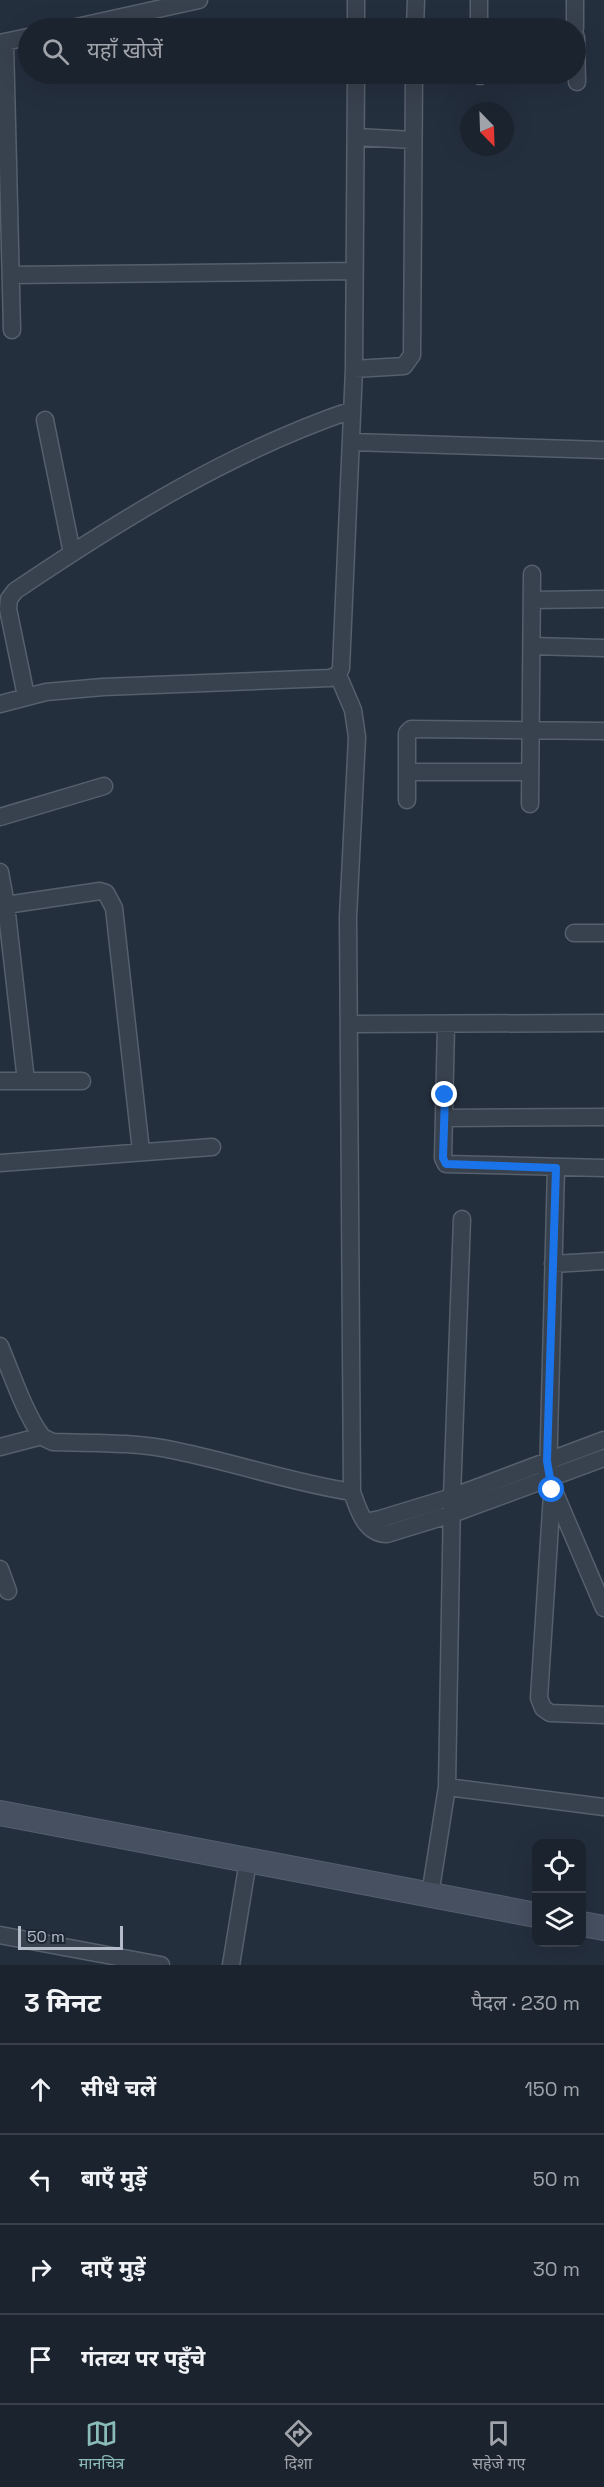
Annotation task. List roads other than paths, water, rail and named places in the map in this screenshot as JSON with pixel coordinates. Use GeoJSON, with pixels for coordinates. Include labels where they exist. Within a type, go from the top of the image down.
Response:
{"type":"FeatureCollection","features":[{"type":"Feature","properties":{"kind":"street"},"geometry":{"type":"LineString","coordinates":[[117,18],[199,0]]}},
{"type":"Feature","properties":{"kind":"street"},"geometry":{"type":"LineString","coordinates":[[356,0],[356,18]]}},
{"type":"Feature","properties":{"kind":"street"},"geometry":{"type":"LineString","coordinates":[[415,18],[416,0]]}},
{"type":"Feature","properties":{"kind":"street"},"geometry":{"type":"LineString","coordinates":[[479,0],[480,18]]}},
{"type":"Feature","properties":{"kind":"street"},"geometry":{"type":"LineString","coordinates":[[574,0],[575,18]]}},
{"type":"Feature","properties":{"kind":"street"},"geometry":{"type":"LineString","coordinates":[[12,330],[3,42],[18,39]]}},
{"type":"Feature","properties":{"kind":"street"},"geometry":{"type":"LineString","coordinates":[[0,704],[26,696],[103,687],[330,678],[338,675],[341,668],[352,441],[356,84]]}},
{"type":"Feature","properties":{"kind":"street"},"geometry":{"type":"LineString","coordinates":[[354,369],[404,366],[412,356],[414,84]]}},
{"type":"Feature","properties":{"kind":"street"},"geometry":{"type":"LineString","coordinates":[[357,137],[413,140]]}},
{"type":"Feature","properties":{"kind":"street"},"geometry":{"type":"LineString","coordinates":[[11,275],[354,271]]}},
{"type":"Feature","properties":{"kind":"street"},"geometry":{"type":"LineString","coordinates":[[26,696],[4,592],[15,591],[148,506],[295,431],[352,410]]}},
{"type":"Feature","properties":{"kind":"street"},"geometry":{"type":"LineString","coordinates":[[45,420],[72,553]]}},
{"type":"Feature","properties":{"kind":"street"},"geometry":{"type":"LineString","coordinates":[[352,441],[604,450]]}},
{"type":"Feature","properties":{"kind":"street"},"geometry":{"type":"LineString","coordinates":[[530,804],[532,574]]}},
{"type":"Feature","properties":{"kind":"street"},"geometry":{"type":"LineString","coordinates":[[532,600],[604,599]]}},
{"type":"Feature","properties":{"kind":"street"},"geometry":{"type":"LineString","coordinates":[[532,646],[604,648]]}},
{"type":"Feature","properties":{"kind":"street"},"geometry":{"type":"LineString","coordinates":[[338,675],[353,710],[357,737],[348,917],[351,1024],[352,1492],[365,1522],[378,1533],[387,1534],[452,1514],[549,1476],[604,1458]]}},
{"type":"Feature","properties":{"kind":"street"},"geometry":{"type":"LineString","coordinates":[[407,800],[406,733],[411,729],[604,731]]}},
{"type":"Feature","properties":{"kind":"street"},"geometry":{"type":"LineString","coordinates":[[407,772],[530,772]]}},
{"type":"Feature","properties":{"kind":"street"},"geometry":{"type":"LineString","coordinates":[[0,817],[104,786]]}},
{"type":"Feature","properties":{"kind":"street"},"geometry":{"type":"LineString","coordinates":[[0,872],[6,905],[7,989],[26,1081]]}},
{"type":"Feature","properties":{"kind":"street"},"geometry":{"type":"LineString","coordinates":[[6,905],[100,891],[110,898],[114,908],[141,1151]]}},
{"type":"Feature","properties":{"kind":"street"},"geometry":{"type":"LineString","coordinates":[[574,933],[604,933]]}},
{"type":"Feature","properties":{"kind":"street"},"geometry":{"type":"LineString","coordinates":[[351,1024],[604,1023]]}},
{"type":"Feature","properties":{"kind":"street"},"geometry":{"type":"LineString","coordinates":[[446,1024],[444,1162],[449,1166],[604,1168]]}},
{"type":"Feature","properties":{"kind":"street"},"geometry":{"type":"LineString","coordinates":[[0,1081],[82,1081]]}},
{"type":"Feature","properties":{"kind":"street"},"geometry":{"type":"LineString","coordinates":[[445,1118],[604,1117]]}},
{"type":"Feature","properties":{"kind":"street"},"geometry":{"type":"LineString","coordinates":[[0,1162],[212,1147]]}},
{"type":"Feature","properties":{"kind":"street"},"geometry":{"type":"LineString","coordinates":[[556,1168],[549,1476],[539,1698],[543,1708],[550,1713],[604,1715]]}},
{"type":"Feature","properties":{"kind":"street"},"geometry":{"type":"LineString","coordinates":[[430,1895],[447,1787],[452,1497],[462,1219]]}},
{"type":"Feature","properties":{"kind":"street"},"geometry":{"type":"LineString","coordinates":[[553,1264],[604,1261]]}},
{"type":"Feature","properties":{"kind":"street"},"geometry":{"type":"LineString","coordinates":[[0,1346],[42,1436],[53,1442],[137,1445],[176,1450],[325,1488],[352,1492]]}},
{"type":"Feature","properties":{"kind":"street"},"geometry":{"type":"LineString","coordinates":[[0,1447],[42,1436]]}},
{"type":"Feature","properties":{"kind":"street"},"geometry":{"type":"LineString","coordinates":[[365,1522],[452,1497],[549,1476],[604,1440]]}},
{"type":"Feature","properties":{"kind":"street"},"geometry":{"type":"LineString","coordinates":[[549,1476],[598,1576],[604,1608]]}},
{"type":"Feature","properties":{"kind":"street"},"geometry":{"type":"LineString","coordinates":[[0,1569],[8,1591]]}},
{"type":"Feature","properties":{"kind":"street"},"geometry":{"type":"LineString","coordinates":[[447,1787],[604,1807]]}},
{"type":"Feature","properties":{"kind":"street"},"geometry":{"type":"LineString","coordinates":[[0,1813],[532,1914]]}},
{"type":"Feature","properties":{"kind":"street"},"geometry":{"type":"LineString","coordinates":[[231,1965],[248,1861]]}},
{"type":"Feature","properties":{"kind":"street"},"geometry":{"type":"LineString","coordinates":[[586,1925],[604,1928]]}},
{"type":"Feature","properties":{"kind":"street"},"geometry":{"type":"LineString","coordinates":[[0,1935],[161,1965]]}}]}
